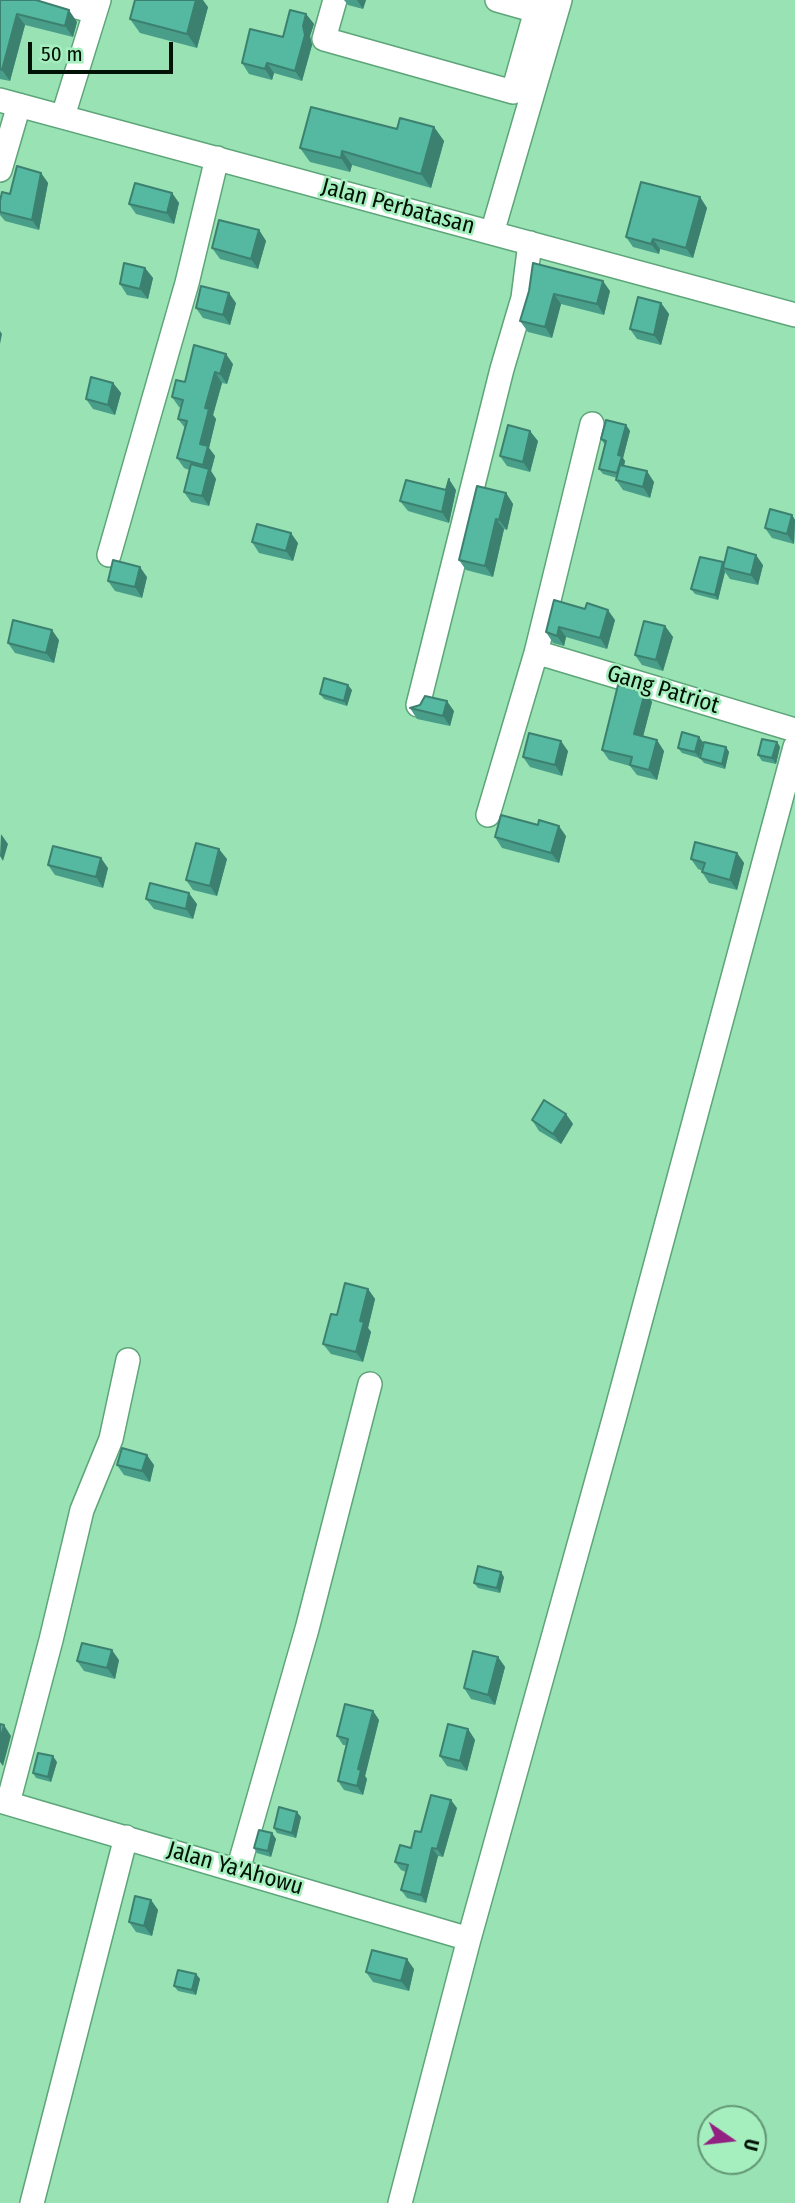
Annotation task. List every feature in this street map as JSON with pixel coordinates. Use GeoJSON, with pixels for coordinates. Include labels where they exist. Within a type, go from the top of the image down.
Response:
{"type":"FeatureCollection","features":[{"type":"Feature","properties":{"kind":"street"},"geometry":{"type":"LineString","coordinates":[[50,0],[97,6],[63,116]]}},
{"type":"Feature","properties":{"kind":"street"},"geometry":{"type":"LineString","coordinates":[[335,0],[324,39],[513,92],[538,6],[497,0]]}},
{"type":"Feature","properties":{"kind":"street"},"geometry":{"type":"LineString","coordinates":[[492,233],[560,0]]}},
{"type":"Feature","properties":{"kind":"street"},"geometry":{"type":"LineString","coordinates":[[0,170],[9,102]]}},
{"type":"Feature","properties":{"kind":"street","name":"Jalan Perbatasan"},"geometry":{"type":"LineString","coordinates":[[9,102],[795,315]]}},
{"type":"Feature","properties":{"kind":"street"},"geometry":{"type":"LineString","coordinates":[[109,555],[187,283],[217,158]]}},
{"type":"Feature","properties":{"kind":"street"},"geometry":{"type":"LineString","coordinates":[[418,705],[502,369],[523,298],[530,243]]}},
{"type":"Feature","properties":{"kind":"street"},"geometry":{"type":"LineString","coordinates":[[488,815],[536,651],[592,424]]}},
{"type":"Feature","properties":{"kind":"street","name":"Gang Patriot"},"geometry":{"type":"LineString","coordinates":[[536,651],[795,730]]}},
{"type":"Feature","properties":{"kind":"street"},"geometry":{"type":"LineString","coordinates":[[400,2203],[469,1939],[611,1432],[795,747]]}},
{"type":"Feature","properties":{"kind":"street"},"geometry":{"type":"LineString","coordinates":[[4,1802],[51,1640],[82,1510],[111,1439],[128,1360]]}},
{"type":"Feature","properties":{"kind":"street"},"geometry":{"type":"LineString","coordinates":[[238,1870],[307,1629],[370,1384]]}},
{"type":"Feature","properties":{"kind":"street","name":"Jalan Ya'Ahowu"},"geometry":{"type":"LineString","coordinates":[[4,1802],[469,1939]]}},
{"type":"Feature","properties":{"kind":"street"},"geometry":{"type":"LineString","coordinates":[[32,2203],[126,1837]]}},
{"type":"Feature","properties":{"kind":"building"},"geometry":{"type":"Polygon","coordinates":[[[0,0],[36,0],[69,10],[65,26],[17,14],[2,70],[0,69],[0,0]]]}},
{"type":"Feature","properties":{"kind":"building"},"geometry":{"type":"Polygon","coordinates":[[[135,0],[196,0],[187,34],[130,19],[135,0]]]}},
{"type":"Feature","properties":{"kind":"building"},"geometry":{"type":"Polygon","coordinates":[[[290,10],[306,14],[303,26],[305,35],[295,71],[267,63],[265,69],[242,63],[250,29],[283,37],[290,10]]]}},
{"type":"Feature","properties":{"kind":"building"},"geometry":{"type":"Polygon","coordinates":[[[311,107],[397,129],[400,118],[434,127],[421,174],[342,151],[341,158],[300,148],[311,107]]]}},
{"type":"Feature","properties":{"kind":"building"},"geometry":{"type":"Polygon","coordinates":[[[17,166],[41,173],[32,220],[0,212],[2,192],[10,194],[17,166]]]}},
{"type":"Feature","properties":{"kind":"building"},"geometry":{"type":"Polygon","coordinates":[[[641,182],[700,197],[686,248],[653,239],[651,244],[626,237],[641,182]]]}},
{"type":"Feature","properties":{"kind":"building"},"geometry":{"type":"Polygon","coordinates":[[[135,183],[172,193],[167,213],[129,204],[135,183]]]}},
{"type":"Feature","properties":{"kind":"building"},"geometry":{"type":"Polygon","coordinates":[[[219,220],[259,230],[251,259],[212,248],[219,220]]]}},
{"type":"Feature","properties":{"kind":"building"},"geometry":{"type":"Polygon","coordinates":[[[124,263],[145,268],[140,289],[120,284],[124,263]]]}},
{"type":"Feature","properties":{"kind":"building"},"geometry":{"type":"Polygon","coordinates":[[[533,263],[603,281],[597,304],[554,294],[545,327],[520,321],[529,291],[533,263]]]}},
{"type":"Feature","properties":{"kind":"building"},"geometry":{"type":"Polygon","coordinates":[[[201,286],[229,293],[223,315],[196,308],[201,286]]]}},
{"type":"Feature","properties":{"kind":"building"},"geometry":{"type":"Polygon","coordinates":[[[638,297],[661,303],[654,335],[630,329],[638,297]]]}},
{"type":"Feature","properties":{"kind":"building"},"geometry":{"type":"Polygon","coordinates":[[[194,345],[226,354],[220,374],[215,372],[205,408],[209,409],[200,444],[208,446],[203,465],[177,458],[187,421],[178,419],[183,400],[172,397],[176,380],[185,382],[194,345]]]}},
{"type":"Feature","properties":{"kind":"building"},"geometry":{"type":"Polygon","coordinates":[[[91,377],[113,383],[108,405],[86,399],[91,377]]]}},
{"type":"Feature","properties":{"kind":"building"},"geometry":{"type":"Polygon","coordinates":[[[606,420],[626,425],[618,455],[622,456],[617,473],[599,469],[606,441],[601,439],[606,420]]]}},
{"type":"Feature","properties":{"kind":"building"},"geometry":{"type":"Polygon","coordinates":[[[508,425],[530,431],[523,462],[500,456],[508,425]]]}},
{"type":"Feature","properties":{"kind":"building"},"geometry":{"type":"Polygon","coordinates":[[[191,464],[209,469],[202,496],[184,492],[191,464]]]}},
{"type":"Feature","properties":{"kind":"building"},"geometry":{"type":"Polygon","coordinates":[[[620,465],[647,471],[643,487],[616,480],[620,465]]]}},
{"type":"Feature","properties":{"kind":"building"},"geometry":{"type":"Polygon","coordinates":[[[449,479],[442,512],[400,501],[406,480],[446,490],[449,479]]]}},
{"type":"Feature","properties":{"kind":"building"},"geometry":{"type":"Polygon","coordinates":[[[477,486],[506,493],[499,520],[496,519],[485,566],[459,560],[477,486]]]}},
{"type":"Feature","properties":{"kind":"building"},"geometry":{"type":"Polygon","coordinates":[[[770,509],[792,515],[787,534],[765,528],[770,509]]]}},
{"type":"Feature","properties":{"kind":"building"},"geometry":{"type":"Polygon","coordinates":[[[257,524],[291,533],[286,551],[252,542],[257,524]]]}},
{"type":"Feature","properties":{"kind":"building"},"geometry":{"type":"Polygon","coordinates":[[[728,547],[756,555],[751,575],[723,568],[728,547]]]}},
{"type":"Feature","properties":{"kind":"building"},"geometry":{"type":"Polygon","coordinates":[[[700,557],[723,562],[715,595],[691,589],[700,557]]]}},
{"type":"Feature","properties":{"kind":"building"},"geometry":{"type":"Polygon","coordinates":[[[113,560],[140,567],[135,587],[108,581],[113,560]]]}},
{"type":"Feature","properties":{"kind":"building"},"geometry":{"type":"Polygon","coordinates":[[[554,600],[585,609],[587,603],[608,610],[600,638],[559,627],[557,636],[546,632],[554,600]]]}},
{"type":"Feature","properties":{"kind":"building"},"geometry":{"type":"Polygon","coordinates":[[[13,620],[52,630],[46,653],[8,643],[13,620]]]}},
{"type":"Feature","properties":{"kind":"building"},"geometry":{"type":"Polygon","coordinates":[[[644,621],[665,626],[656,660],[635,655],[644,621]]]}},
{"type":"Feature","properties":{"kind":"building"},"geometry":{"type":"Polygon","coordinates":[[[324,678],[348,685],[344,701],[320,694],[324,678]]]}},
{"type":"Feature","properties":{"kind":"building"},"geometry":{"type":"Polygon","coordinates":[[[618,685],[645,692],[634,734],[657,740],[649,770],[630,765],[632,757],[602,750],[618,685]]]}},
{"type":"Feature","properties":{"kind":"building"},"geometry":{"type":"Polygon","coordinates":[[[425,696],[447,701],[443,716],[410,708],[420,705],[425,696]]]}},
{"type":"Feature","properties":{"kind":"building"},"geometry":{"type":"Polygon","coordinates":[[[682,732],[699,737],[695,752],[678,748],[682,732]]]}},
{"type":"Feature","properties":{"kind":"building"},"geometry":{"type":"Polygon","coordinates":[[[529,733],[561,741],[555,765],[523,757],[529,733]]]}},
{"type":"Feature","properties":{"kind":"building"},"geometry":{"type":"Polygon","coordinates":[[[762,739],[777,742],[772,758],[758,755],[762,739]]]}},
{"type":"Feature","properties":{"kind":"building"},"geometry":{"type":"Polygon","coordinates":[[[704,742],[726,747],[722,764],[700,758],[704,742]]]}},
{"type":"Feature","properties":{"kind":"building"},"geometry":{"type":"Polygon","coordinates":[[[501,815],[538,825],[539,820],[559,826],[551,853],[495,837],[501,815]]]}},
{"type":"Feature","properties":{"kind":"building"},"geometry":{"type":"Polygon","coordinates":[[[695,842],[737,853],[730,880],[702,872],[705,863],[691,859],[695,842]]]}},
{"type":"Feature","properties":{"kind":"building"},"geometry":{"type":"Polygon","coordinates":[[[196,843],[219,849],[210,886],[186,880],[196,843]]]}},
{"type":"Feature","properties":{"kind":"building"},"geometry":{"type":"Polygon","coordinates":[[[53,846],[101,858],[96,877],[48,865],[53,846]]]}},
{"type":"Feature","properties":{"kind":"building"},"geometry":{"type":"Polygon","coordinates":[[[150,883],[189,893],[186,909],[146,899],[150,883]]]}},
{"type":"Feature","properties":{"kind":"building"},"geometry":{"type":"Polygon","coordinates":[[[544,1100],[566,1114],[553,1134],[532,1120],[544,1100]]]}},
{"type":"Feature","properties":{"kind":"building"},"geometry":{"type":"Polygon","coordinates":[[[345,1283],[368,1289],[360,1321],[364,1322],[356,1352],[323,1344],[331,1314],[337,1315],[345,1283]]]}},
{"type":"Feature","properties":{"kind":"building"},"geometry":{"type":"Polygon","coordinates":[[[122,1448],[147,1455],[142,1471],[117,1465],[122,1448]]]}},
{"type":"Feature","properties":{"kind":"building"},"geometry":{"type":"Polygon","coordinates":[[[478,1566],[501,1572],[497,1588],[474,1583],[478,1566]]]}},
{"type":"Feature","properties":{"kind":"building"},"geometry":{"type":"Polygon","coordinates":[[[82,1643],[112,1650],[107,1668],[77,1661],[82,1643]]]}},
{"type":"Feature","properties":{"kind":"building"},"geometry":{"type":"Polygon","coordinates":[[[473,1651],[498,1657],[488,1695],[464,1688],[473,1651]]]}},
{"type":"Feature","properties":{"kind":"building"},"geometry":{"type":"Polygon","coordinates":[[[345,1704],[373,1711],[358,1769],[361,1770],[357,1786],[338,1781],[348,1739],[337,1736],[345,1704]]]}},
{"type":"Feature","properties":{"kind":"building"},"geometry":{"type":"Polygon","coordinates":[[[0,1724],[4,1725],[0,1741],[0,1724]]]}},
{"type":"Feature","properties":{"kind":"building"},"geometry":{"type":"Polygon","coordinates":[[[448,1724],[468,1729],[460,1761],[440,1756],[448,1724]]]}},
{"type":"Feature","properties":{"kind":"building"},"geometry":{"type":"Polygon","coordinates":[[[38,1753],[53,1756],[48,1777],[33,1773],[38,1753]]]}},
{"type":"Feature","properties":{"kind":"building"},"geometry":{"type":"Polygon","coordinates":[[[431,1795],[451,1800],[437,1849],[432,1848],[421,1895],[401,1890],[408,1865],[395,1862],[400,1845],[411,1848],[415,1831],[421,1832],[431,1795]]]}},
{"type":"Feature","properties":{"kind":"building"},"geometry":{"type":"Polygon","coordinates":[[[279,1807],[297,1812],[292,1833],[274,1828],[279,1807]]]}},
{"type":"Feature","properties":{"kind":"building"},"geometry":{"type":"Polygon","coordinates":[[[259,1830],[272,1833],[268,1851],[254,1848],[259,1830]]]}},
{"type":"Feature","properties":{"kind":"building"},"geometry":{"type":"Polygon","coordinates":[[[135,1896],[151,1900],[144,1926],[129,1922],[135,1896]]]}},
{"type":"Feature","properties":{"kind":"building"},"geometry":{"type":"Polygon","coordinates":[[[372,1950],[407,1959],[401,1981],[366,1972],[372,1950]]]}},
{"type":"Feature","properties":{"kind":"building"},"geometry":{"type":"Polygon","coordinates":[[[178,1970],[196,1974],[192,1990],[174,1986],[178,1970]]]}}]}
